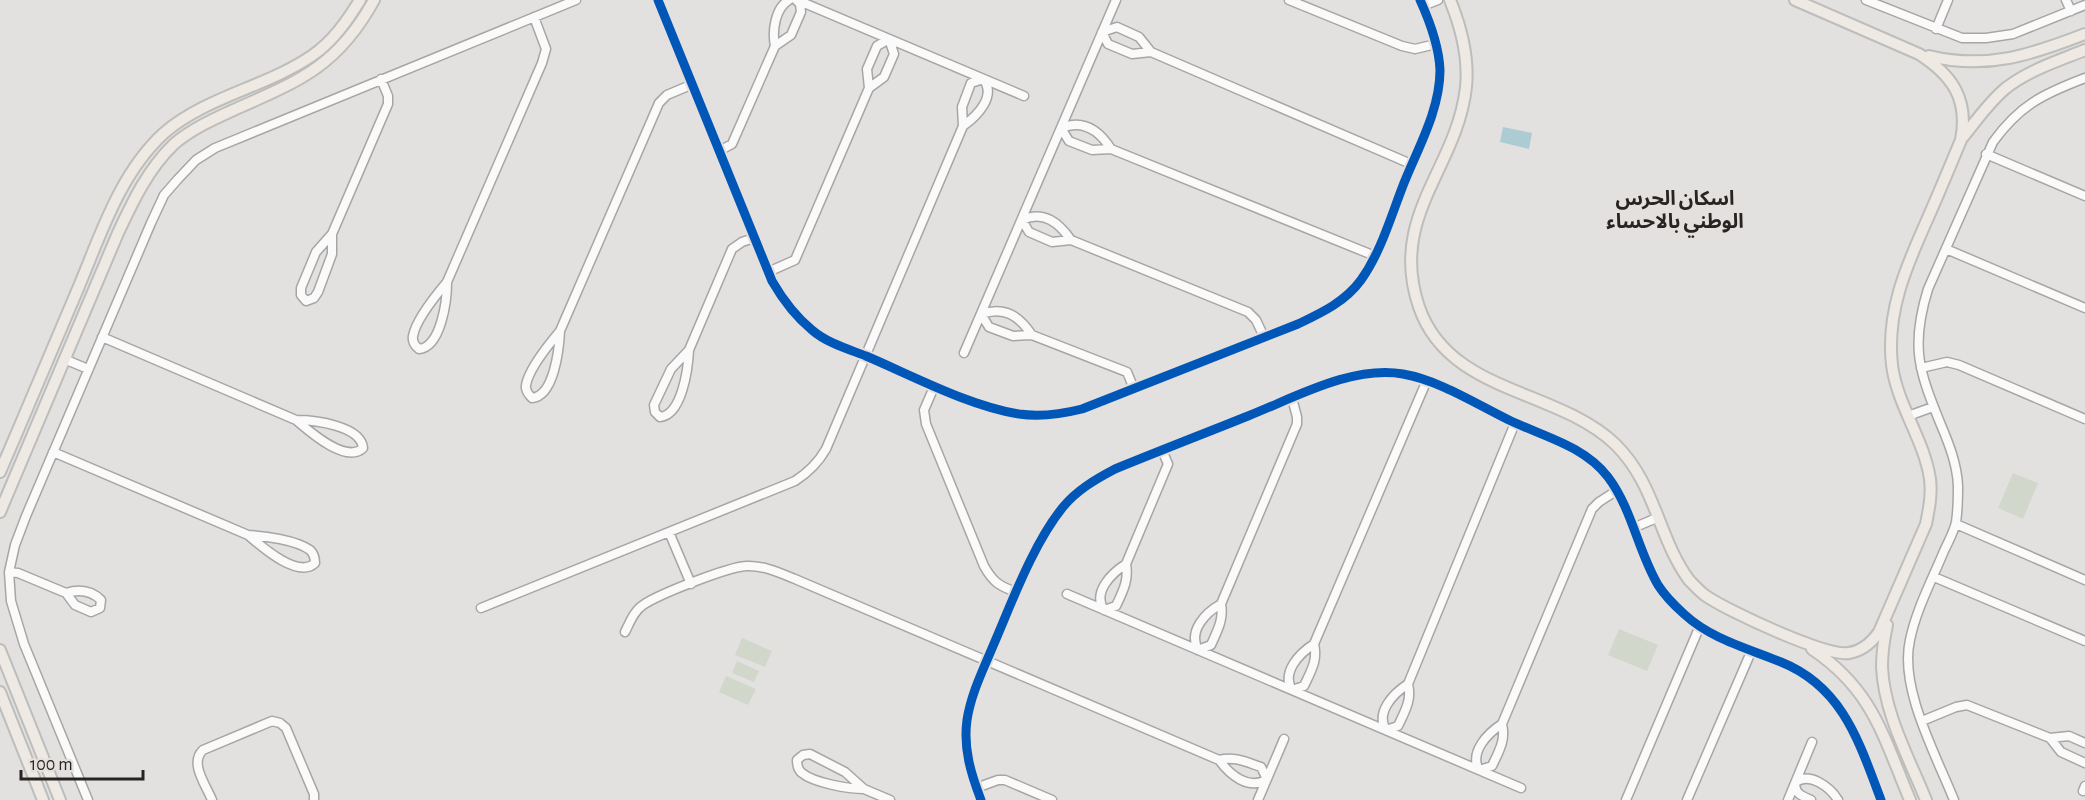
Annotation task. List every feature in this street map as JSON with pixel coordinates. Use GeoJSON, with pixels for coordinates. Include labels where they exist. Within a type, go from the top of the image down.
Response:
{"type":"FeatureCollection","features":[{"type":"Feature","properties":{"kind":"main road"},"geometry":{"type":"LineString","coordinates":[[0,472],[98,241],[124,184],[138,161],[165,132],[204,107],[297,65],[314,54],[336,35],[360,0]]}},
{"type":"Feature","properties":{"kind":"main road"},"geometry":{"type":"LineString","coordinates":[[0,512],[113,246],[136,196],[157,163],[176,143],[207,122],[290,85],[330,59],[349,39],[374,0]]}},
{"type":"Feature","properties":{"kind":"main road"},"geometry":{"type":"LineString","coordinates":[[1450,0],[1462,32],[1467,85],[1457,125],[1414,229],[1410,261],[1412,283],[1420,310],[1430,330],[1442,347],[1464,366],[1484,378],[1584,422],[1615,444],[1641,478],[1653,500],[1679,562],[1689,580],[1703,595],[1724,608],[1802,642],[1835,653],[1850,653],[1874,641],[1888,614],[1926,524],[1931,495],[1926,462],[1896,385],[1892,366],[1892,323],[1896,300],[1912,254],[1961,140],[1983,112],[2007,88],[2035,70],[2085,50]]}},
{"type":"Feature","properties":{"kind":"main road"},"geometry":{"type":"LineString","coordinates":[[1795,0],[1919,54],[1938,66],[1955,86],[1963,117],[1961,140]]}},
{"type":"Feature","properties":{"kind":"main road"},"geometry":{"type":"LineString","coordinates":[[1919,54],[1953,62],[1993,62],[2028,55],[2085,34]]}},
{"type":"Feature","properties":{"kind":"main road"},"geometry":{"type":"LineString","coordinates":[[98,241],[113,246]]}},
{"type":"Feature","properties":{"kind":"main road"},"geometry":{"type":"LineString","coordinates":[[1888,614],[1882,654],[1884,686],[1894,721],[1926,800]]}},
{"type":"Feature","properties":{"kind":"main road"},"geometry":{"type":"LineString","coordinates":[[1802,642],[1838,668],[1864,698],[1873,712],[1910,800]]}},
{"type":"Feature","properties":{"kind":"main road"},"geometry":{"type":"LineString","coordinates":[[0,650],[60,800]]}},
{"type":"Feature","properties":{"kind":"main road"},"geometry":{"type":"LineString","coordinates":[[0,693],[44,800]]}},
{"type":"Feature","properties":{"kind":"main road"},"geometry":{"type":"LineString","coordinates":[[20,742],[34,737]]}},
{"type":"Feature","properties":{"kind":"street"},"geometry":{"type":"LineString","coordinates":[[88,800],[24,644],[10,601],[9,572],[15,544],[164,195],[196,160],[215,148],[576,0]]}},
{"type":"Feature","properties":{"kind":"street"},"geometry":{"type":"LineString","coordinates":[[658,0],[768,272],[794,315],[814,332],[838,345],[934,387],[996,408],[1038,416],[1083,409],[1264,337],[1331,308],[1360,281],[1375,256],[1438,91],[1440,71],[1436,44],[1422,3],[1438,0]]}},
{"type":"Feature","properties":{"kind":"street"},"geometry":{"type":"LineString","coordinates":[[776,46],[773,36],[774,27],[783,3],[789,0]]}},
{"type":"Feature","properties":{"kind":"street"},"geometry":{"type":"LineString","coordinates":[[719,151],[732,144],[776,46],[791,35],[801,12],[800,4],[796,0]]}},
{"type":"Feature","properties":{"kind":"street"},"geometry":{"type":"LineString","coordinates":[[796,0],[1024,96]]}},
{"type":"Feature","properties":{"kind":"street"},"geometry":{"type":"LineString","coordinates":[[964,353],[1116,0]]}},
{"type":"Feature","properties":{"kind":"street"},"geometry":{"type":"LineString","coordinates":[[1289,0],[1402,46],[1415,49],[1436,44]]}},
{"type":"Feature","properties":{"kind":"street"},"geometry":{"type":"LineString","coordinates":[[1866,0],[1962,38],[1986,38],[2013,34],[2085,6]]}},
{"type":"Feature","properties":{"kind":"street"},"geometry":{"type":"LineString","coordinates":[[1936,29],[1948,0]]}},
{"type":"Feature","properties":{"kind":"street"},"geometry":{"type":"LineString","coordinates":[[2066,0],[2071,11]]}},
{"type":"Feature","properties":{"kind":"street"},"geometry":{"type":"LineString","coordinates":[[447,282],[447,298],[433,343],[426,349],[419,350],[414,344],[413,337],[430,301],[447,282],[542,63],[546,49],[534,17]]}},
{"type":"Feature","properties":{"kind":"street"},"geometry":{"type":"LineString","coordinates":[[1102,32],[1117,27],[1139,37],[1151,52],[1411,164]]}},
{"type":"Feature","properties":{"kind":"street"},"geometry":{"type":"LineString","coordinates":[[1102,32],[1108,45],[1132,54],[1151,52]]}},
{"type":"Feature","properties":{"kind":"street"},"geometry":{"type":"LineString","coordinates":[[869,88],[884,77],[894,54],[889,39]]}},
{"type":"Feature","properties":{"kind":"street"},"geometry":{"type":"LineString","coordinates":[[768,272],[795,260],[869,88],[867,69],[877,45],[889,39]]}},
{"type":"Feature","properties":{"kind":"street"},"geometry":{"type":"LineString","coordinates":[[1954,800],[1914,701],[1908,664],[1910,641],[1956,524],[1958,483],[1956,466],[1923,381],[1918,353],[1920,315],[1928,289],[1986,154],[2005,125],[2022,109],[2039,98],[2085,78]]}},
{"type":"Feature","properties":{"kind":"street"},"geometry":{"type":"LineString","coordinates":[[963,126],[979,114],[989,92],[988,84],[983,79]]}},
{"type":"Feature","properties":{"kind":"street"},"geometry":{"type":"LineString","coordinates":[[481,608],[795,481],[809,472],[826,449],[963,126],[962,107],[972,83],[983,79]]}},
{"type":"Feature","properties":{"kind":"street"},"geometry":{"type":"LineString","coordinates":[[333,234],[316,252],[301,288],[301,295],[306,301],[314,298],[318,292],[332,254],[333,234],[388,104],[388,96],[381,80]]}},
{"type":"Feature","properties":{"kind":"street"},"geometry":{"type":"LineString","coordinates":[[560,331],[560,347],[545,392],[539,397],[532,398],[527,393],[526,386],[543,350],[560,331],[659,103],[667,95],[693,84]]}},
{"type":"Feature","properties":{"kind":"street"},"geometry":{"type":"LineString","coordinates":[[1061,128],[1077,123],[1100,133],[1111,149]]}},
{"type":"Feature","properties":{"kind":"street"},"geometry":{"type":"LineString","coordinates":[[1061,128],[1069,141],[1092,150],[1111,149],[1375,256]]}},
{"type":"Feature","properties":{"kind":"street"},"geometry":{"type":"LineString","coordinates":[[1986,154],[2085,196]]}},
{"type":"Feature","properties":{"kind":"street"},"geometry":{"type":"LineString","coordinates":[[1022,219],[1037,215],[1060,225],[1071,240]]}},
{"type":"Feature","properties":{"kind":"street"},"geometry":{"type":"LineString","coordinates":[[1022,219],[1029,232],[1052,242],[1071,240],[1248,312],[1256,320],[1264,337]]}},
{"type":"Feature","properties":{"kind":"street"},"geometry":{"type":"LineString","coordinates":[[689,350],[671,369],[654,405],[655,412],[660,417],[668,416],[674,411],[683,387],[689,350],[732,249],[754,238]]}},
{"type":"Feature","properties":{"kind":"street"},"geometry":{"type":"LineString","coordinates":[[1946,249],[2085,308]]}},
{"type":"Feature","properties":{"kind":"street"},"geometry":{"type":"LineString","coordinates":[[981,314],[998,310],[1020,320],[1032,335]]}},
{"type":"Feature","properties":{"kind":"street"},"geometry":{"type":"LineString","coordinates":[[981,314],[989,327],[1013,336],[1032,335],[1127,372],[1134,388]]}},
{"type":"Feature","properties":{"kind":"street"},"geometry":{"type":"LineString","coordinates":[[102,337],[296,420],[315,437],[351,454],[358,453],[363,448],[362,441],[357,435],[333,425],[312,420],[296,420]]}},
{"type":"Feature","properties":{"kind":"street"},"geometry":{"type":"LineString","coordinates":[[64,359],[88,369]]}},
{"type":"Feature","properties":{"kind":"street"},"geometry":{"type":"LineString","coordinates":[[1921,368],[1947,362],[1959,365],[2085,419]]}},
{"type":"Feature","properties":{"kind":"street"},"geometry":{"type":"LineString","coordinates":[[981,800],[969,766],[966,743],[967,719],[974,692],[1016,592],[1053,521],[1064,506],[1094,480],[1114,469],[1343,378],[1367,374],[1403,374],[1427,380],[1515,423],[1578,450],[1608,477],[1657,584],[1668,598],[1699,628],[1751,652],[1780,661],[1803,672],[1835,700],[1847,717],[1881,800]]}},
{"type":"Feature","properties":{"kind":"street"},"geometry":{"type":"LineString","coordinates":[[1292,690],[1288,684],[1288,677],[1299,654],[1314,644],[1427,380]]}},
{"type":"Feature","properties":{"kind":"street"},"geometry":{"type":"LineString","coordinates":[[934,387],[924,410],[926,424],[984,566],[992,580],[1016,592]]}},
{"type":"Feature","properties":{"kind":"street"},"geometry":{"type":"LineString","coordinates":[[1198,650],[1211,645],[1221,623],[1223,614],[1221,604],[1297,424],[1292,398]]}},
{"type":"Feature","properties":{"kind":"street"},"geometry":{"type":"LineString","coordinates":[[1908,417],[1933,407]]}},
{"type":"Feature","properties":{"kind":"street"},"geometry":{"type":"LineString","coordinates":[[1386,730],[1398,726],[1409,703],[1408,684],[1515,423]]}},
{"type":"Feature","properties":{"kind":"street"},"geometry":{"type":"LineString","coordinates":[[1104,610],[1099,597],[1111,574],[1126,564],[1168,464],[1162,450]]}},
{"type":"Feature","properties":{"kind":"street"},"geometry":{"type":"LineString","coordinates":[[53,452],[248,535],[267,552],[303,569],[310,568],[315,563],[315,556],[309,550],[285,541],[248,535]]}},
{"type":"Feature","properties":{"kind":"street"},"geometry":{"type":"LineString","coordinates":[[1479,770],[1475,757],[1487,735],[1502,724],[1592,509],[1616,491]]}},
{"type":"Feature","properties":{"kind":"street"},"geometry":{"type":"LineString","coordinates":[[1633,528],[1659,517]]}},
{"type":"Feature","properties":{"kind":"street"},"geometry":{"type":"LineString","coordinates":[[1956,524],[2085,580]]}},
{"type":"Feature","properties":{"kind":"street"},"geometry":{"type":"LineString","coordinates":[[669,532],[691,584]]}},
{"type":"Feature","properties":{"kind":"street"},"geometry":{"type":"LineString","coordinates":[[1104,610],[1116,606],[1126,583],[1128,574],[1126,564]]}},
{"type":"Feature","properties":{"kind":"street"},"geometry":{"type":"LineString","coordinates":[[626,632],[634,613],[642,606],[732,569],[747,566],[763,567],[1219,760],[1230,775],[1253,785],[1261,784],[1267,779]]}},
{"type":"Feature","properties":{"kind":"street"},"geometry":{"type":"LineString","coordinates":[[9,572],[18,573],[66,593]]}},
{"type":"Feature","properties":{"kind":"street"},"geometry":{"type":"LineString","coordinates":[[1934,577],[2085,641]]}},
{"type":"Feature","properties":{"kind":"street"},"geometry":{"type":"LineString","coordinates":[[1067,594],[1521,788]]}},
{"type":"Feature","properties":{"kind":"street"},"geometry":{"type":"LineString","coordinates":[[1198,650],[1194,644],[1194,636],[1205,614],[1221,604]]}},
{"type":"Feature","properties":{"kind":"street"},"geometry":{"type":"LineString","coordinates":[[1626,800],[1699,628]]}},
{"type":"Feature","properties":{"kind":"street"},"geometry":{"type":"LineString","coordinates":[[1292,690],[1304,686],[1315,663],[1317,654],[1314,644]]}},
{"type":"Feature","properties":{"kind":"street"},"geometry":{"type":"LineString","coordinates":[[1687,800],[1751,652]]}},
{"type":"Feature","properties":{"kind":"street"},"geometry":{"type":"LineString","coordinates":[[1386,730],[1382,724],[1382,717],[1393,694],[1408,684]]}},
{"type":"Feature","properties":{"kind":"street"},"geometry":{"type":"LineString","coordinates":[[1922,721],[1956,707],[1967,705],[2050,738],[2069,736],[2085,743]]}},
{"type":"Feature","properties":{"kind":"street"},"geometry":{"type":"LineString","coordinates":[[209,799],[196,762],[198,755],[203,750],[272,722],[280,723],[286,728],[315,794],[314,800]]}},
{"type":"Feature","properties":{"kind":"street"},"geometry":{"type":"LineString","coordinates":[[1479,770],[1492,766],[1503,743],[1502,724]]}},
{"type":"Feature","properties":{"kind":"street"},"geometry":{"type":"LineString","coordinates":[[2050,738],[2061,752],[2085,763]]}},
{"type":"Feature","properties":{"kind":"street"},"geometry":{"type":"LineString","coordinates":[[1258,800],[1284,740]]}},
{"type":"Feature","properties":{"kind":"street"},"geometry":{"type":"LineString","coordinates":[[1788,800],[1812,742]]}},
{"type":"Feature","properties":{"kind":"street"},"geometry":{"type":"LineString","coordinates":[[864,789],[848,789],[803,774],[798,767],[797,760],[803,755],[810,754],[845,772],[864,789],[890,800]]}},
{"type":"Feature","properties":{"kind":"street"},"geometry":{"type":"LineString","coordinates":[[1219,760],[1238,758],[1262,767],[1267,779]]}},
{"type":"Feature","properties":{"kind":"street"},"geometry":{"type":"LineString","coordinates":[[1795,783],[1800,778],[1807,778],[1830,789],[1838,800]]}},
{"type":"Feature","properties":{"kind":"street"},"geometry":{"type":"LineString","coordinates":[[976,789],[998,780],[1005,780],[1052,800]]}},
{"type":"Feature","properties":{"kind":"street"},"geometry":{"type":"LineString","coordinates":[[1795,783],[1798,795],[1811,800]]}},
{"type":"Feature","properties":{"kind":"shaded area"},"geometry":{"type":"Polygon","coordinates":[[[2013,473],[2038,483],[2023,519],[1998,508],[2013,473]]]}},
{"type":"Feature","properties":{"kind":"shaded area"},"geometry":{"type":"Polygon","coordinates":[[[1619,629],[1658,645],[1647,671],[1608,655],[1619,629]]]}},
{"type":"Feature","properties":{"kind":"shaded area"},"geometry":{"type":"Polygon","coordinates":[[[742,638],[772,651],[765,667],[735,655],[742,638]]]}},
{"type":"Feature","properties":{"kind":"shaded area"},"geometry":{"type":"Polygon","coordinates":[[[737,661],[759,671],[754,682],[732,673],[737,661]]]}},
{"type":"Feature","properties":{"kind":"shaded area"},"geometry":{"type":"Polygon","coordinates":[[[726,676],[756,689],[748,705],[719,692],[726,676]]]}},
{"type":"Feature","properties":{"kind":"water"},"geometry":{"type":"Polygon","coordinates":[[[1503,127],[1532,133],[1529,149],[1500,142],[1503,127]]]}},
{"type":"Feature","properties":{"kind":"cycle path"},"geometry":{"type":"LineString","coordinates":[[658,0],[772,281],[795,313],[818,335],[831,342],[941,390],[1000,410],[1035,415],[1059,414],[1082,409],[1298,324],[1332,306],[1355,288],[1380,246],[1436,100],[1440,70],[1438,52],[1420,0]]}},
{"type":"Feature","properties":{"kind":"cycle path"},"geometry":{"type":"LineString","coordinates":[[981,800],[967,751],[966,730],[971,701],[981,673],[1033,556],[1052,522],[1068,501],[1087,485],[1115,469],[1304,392],[1344,379],[1384,372],[1417,377],[1444,387],[1588,457],[1608,477],[1616,489],[1651,572],[1667,597],[1684,614],[1706,630],[1781,662],[1820,686],[1834,701],[1856,737],[1881,800]]}},
{"type":"Feature","properties":{"kind":"district","name":"اسكان الحرس الوطني بالاحساء"},"geometry":{"type":"Point","coordinates":[1675,210]}}]}
